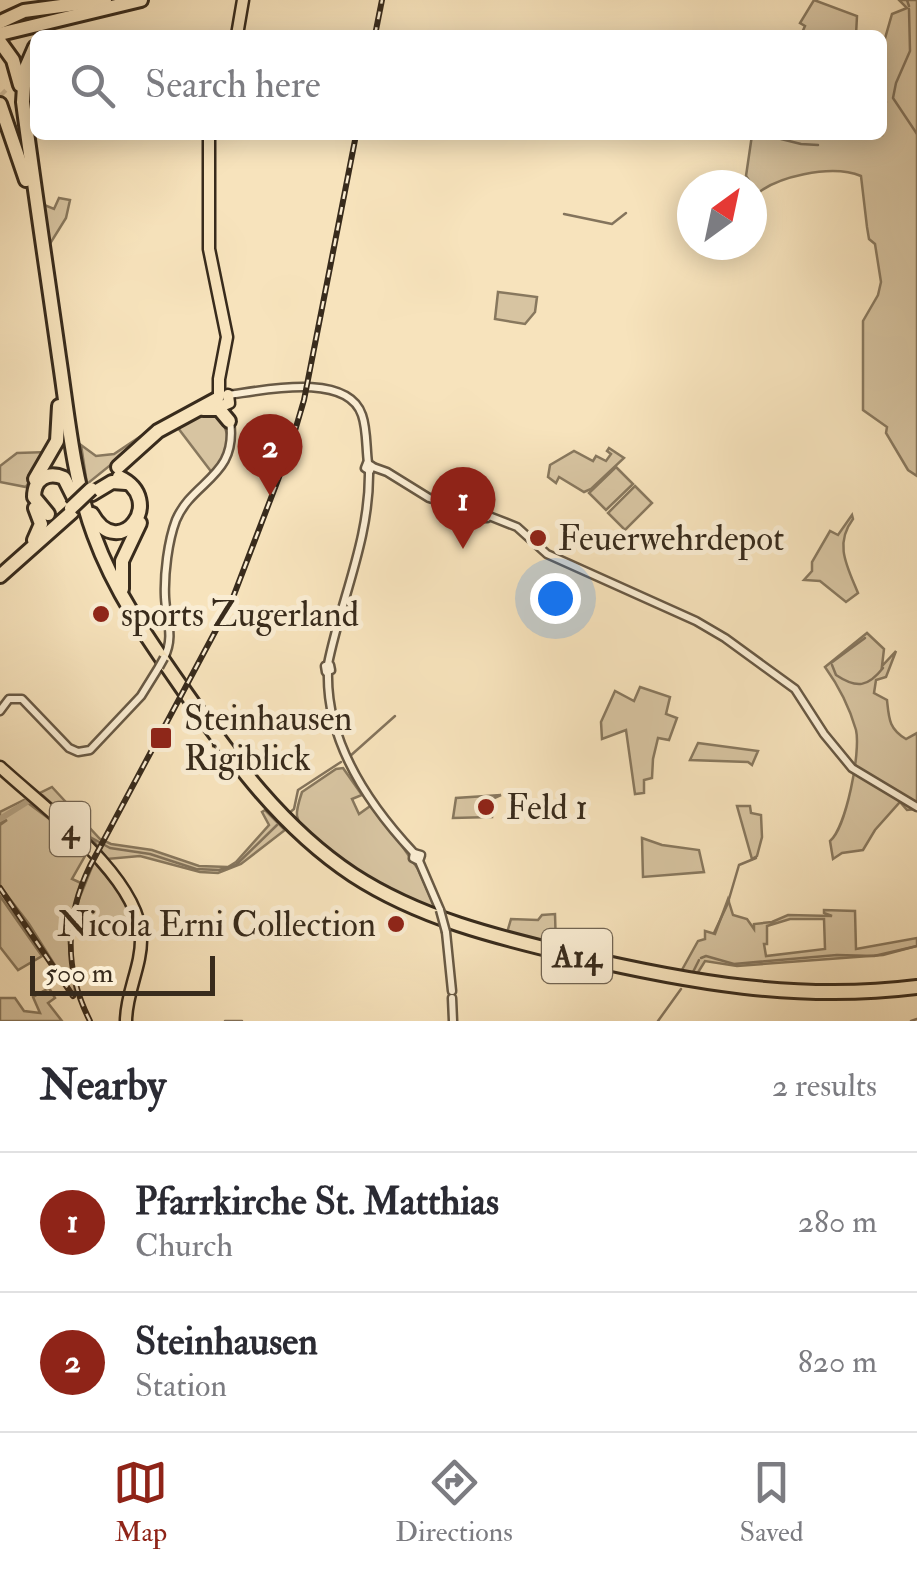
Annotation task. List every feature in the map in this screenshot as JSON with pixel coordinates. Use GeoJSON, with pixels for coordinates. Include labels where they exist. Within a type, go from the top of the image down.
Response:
{"type":"FeatureCollection","features":[{"type":"Feature","properties":{"kind":"highway"},"geometry":{"type":"LineString","coordinates":[[0,22],[24,11],[106,0]]}},
{"type":"Feature","properties":{"kind":"highway"},"geometry":{"type":"LineString","coordinates":[[0,32],[141,0]]}},
{"type":"Feature","properties":{"kind":"highway"},"geometry":{"type":"LineString","coordinates":[[53,30],[123,2]]}},
{"type":"Feature","properties":{"kind":"highway"},"geometry":{"type":"LineString","coordinates":[[0,32],[93,12]]}},
{"type":"Feature","properties":{"kind":"highway","name":"A14"},"geometry":{"type":"LineString","coordinates":[[0,42],[15,64],[23,102],[86,511],[106,566],[132,614],[218,739],[274,808],[332,860],[397,900],[490,934],[698,983],[801,993],[917,990]]}},
{"type":"Feature","properties":{"kind":"highway","name":"A14"},"geometry":{"type":"LineString","coordinates":[[23,102],[24,76],[30,60]]}},
{"type":"Feature","properties":{"kind":"highway","name":"A14"},"geometry":{"type":"LineString","coordinates":[[1,100],[32,205],[81,506],[117,596],[209,732],[266,804],[320,856],[379,895],[479,935],[654,978],[755,994],[865,996],[917,990]]}},
{"type":"Feature","properties":{"kind":"highway","name":"A14"},"geometry":{"type":"LineString","coordinates":[[0,119],[21,172],[35,230]]}},
{"type":"Feature","properties":{"kind":"highway"},"geometry":{"type":"LineString","coordinates":[[36,540],[41,522],[32,502],[33,483],[53,450],[59,431],[54,358]]}},
{"type":"Feature","properties":{"kind":"highway"},"geometry":{"type":"LineString","coordinates":[[66,400],[86,495],[98,524],[117,532],[133,525],[140,508],[135,491],[118,472]]}},
{"type":"Feature","properties":{"kind":"highway"},"geometry":{"type":"LineString","coordinates":[[0,574],[118,472],[151,436],[173,422],[220,404]]}},
{"type":"Feature","properties":{"kind":"highway"},"geometry":{"type":"LineString","coordinates":[[118,472],[134,485],[143,503],[142,516],[121,568],[122,588],[132,614]]}},
{"type":"Feature","properties":{"kind":"highway"},"geometry":{"type":"LineString","coordinates":[[49,519],[36,502],[34,490],[43,478],[57,475],[71,487],[87,536],[117,596]]}},
{"type":"Feature","properties":{"kind":"highway"},"geometry":{"type":"LineString","coordinates":[[92,492],[116,481],[135,491]]}},
{"type":"Feature","properties":{"kind":"highway"},"geometry":{"type":"LineString","coordinates":[[32,502],[49,519]]}},
{"type":"Feature","properties":{"kind":"highway"},"geometry":{"type":"LineString","coordinates":[[36,540],[49,519],[71,510]]}},
{"type":"Feature","properties":{"kind":"main road"},"geometry":{"type":"LineString","coordinates":[[239,30],[244,0]]}},
{"type":"Feature","properties":{"kind":"main road"},"geometry":{"type":"LineString","coordinates":[[208,140],[209,249],[227,337],[220,372],[220,404]]}},
{"type":"Feature","properties":{"kind":"main road","name":"4"},"geometry":{"type":"LineString","coordinates":[[0,768],[78,838],[120,887],[136,914],[141,940],[126,1021]]}},
{"type":"Feature","properties":{"kind":"main road","name":"4"},"geometry":{"type":"LineString","coordinates":[[0,768],[120,887]]}},
{"type":"Feature","properties":{"kind":"street"},"geometry":{"type":"LineString","coordinates":[[220,372],[226,390],[304,387],[335,392],[352,401],[362,415],[370,467],[368,501],[362,546],[328,668],[333,719],[348,763],[416,857],[440,910],[446,932],[452,1021]]}},
{"type":"Feature","properties":{"kind":"street"},"geometry":{"type":"LineString","coordinates":[[220,404],[232,404],[251,392]]}},
{"type":"Feature","properties":{"kind":"street"},"geometry":{"type":"LineString","coordinates":[[220,404],[251,392]]}},
{"type":"Feature","properties":{"kind":"street"},"geometry":{"type":"LineString","coordinates":[[0,713],[6,702],[15,698],[26,702],[68,748],[78,752],[90,750],[141,696],[164,658],[171,637],[165,589],[174,526],[180,513],[225,462],[230,441],[220,404]]}},
{"type":"Feature","properties":{"kind":"street"},"geometry":{"type":"LineString","coordinates":[[370,467],[387,472],[429,498],[517,527],[547,554],[703,625],[792,686],[852,768],[917,807]]}},
{"type":"Feature","properties":{"kind":"street"},"geometry":{"type":"LineString","coordinates":[[0,713],[16,701],[45,724]]}},
{"type":"Feature","properties":{"kind":"shaded area"},"geometry":{"type":"Polygon","coordinates":[[[814,0],[857,16],[856,30],[803,30],[805,26],[800,23],[814,0]]]}},
{"type":"Feature","properties":{"kind":"shaded area"},"geometry":{"type":"Polygon","coordinates":[[[899,0],[917,0],[917,476],[908,470],[886,433],[887,427],[863,410],[863,321],[881,282],[875,244],[869,239],[861,176],[820,172],[767,188],[767,170],[747,170],[751,140],[887,140],[887,32],[892,14],[907,8],[899,0]]]}},
{"type":"Feature","properties":{"kind":"shaded area"},"geometry":{"type":"Polygon","coordinates":[[[59,198],[70,200],[66,218],[48,247],[42,204],[54,209],[59,198]]]}},
{"type":"Feature","properties":{"kind":"shaded area"},"geometry":{"type":"Polygon","coordinates":[[[498,292],[537,297],[535,312],[525,324],[495,319],[498,292]]]}},
{"type":"Feature","properties":{"kind":"shaded area"},"geometry":{"type":"Polygon","coordinates":[[[212,410],[225,427],[228,441],[213,474],[175,424],[212,410]]]}},
{"type":"Feature","properties":{"kind":"shaded area"},"geometry":{"type":"Polygon","coordinates":[[[153,428],[87,484],[81,445],[96,456],[114,454],[153,428]]]}},
{"type":"Feature","properties":{"kind":"shaded area"},"geometry":{"type":"Polygon","coordinates":[[[609,448],[624,458],[591,489],[584,492],[559,477],[556,483],[548,477],[550,465],[574,451],[593,461],[596,456],[606,461],[611,454],[609,448]]]}},
{"type":"Feature","properties":{"kind":"shaded area"},"geometry":{"type":"Polygon","coordinates":[[[47,452],[26,487],[0,482],[0,466],[17,453],[47,452]]]}},
{"type":"Feature","properties":{"kind":"shaded area"},"geometry":{"type":"Polygon","coordinates":[[[616,467],[633,484],[606,510],[589,493],[616,467]]]}},
{"type":"Feature","properties":{"kind":"shaded area"},"geometry":{"type":"Polygon","coordinates":[[[635,486],[652,503],[625,530],[608,513],[635,486]]]}},
{"type":"Feature","properties":{"kind":"shaded area"},"geometry":{"type":"Polygon","coordinates":[[[852,515],[843,546],[858,593],[846,602],[820,581],[804,580],[830,531],[838,535],[852,515]]]}},
{"type":"Feature","properties":{"kind":"shaded area"},"geometry":{"type":"Polygon","coordinates":[[[867,633],[884,649],[882,666],[896,651],[886,677],[876,680],[874,693],[887,700],[889,718],[896,731],[906,739],[917,733],[917,809],[907,810],[900,802],[863,850],[842,853],[833,859],[830,841],[847,806],[857,741],[847,706],[825,667],[867,633]]]}},
{"type":"Feature","properties":{"kind":"shaded area"},"geometry":{"type":"Polygon","coordinates":[[[640,687],[670,697],[666,714],[677,718],[669,740],[658,738],[652,778],[644,780],[644,793],[635,794],[626,730],[602,739],[601,722],[615,691],[634,701],[640,687]]]}},
{"type":"Feature","properties":{"kind":"shaded area"},"geometry":{"type":"Polygon","coordinates":[[[698,743],[758,751],[752,765],[690,760],[698,743]]]}},
{"type":"Feature","properties":{"kind":"shaded area"},"geometry":{"type":"Polygon","coordinates":[[[343,768],[362,795],[352,799],[359,814],[373,804],[418,869],[436,910],[334,857],[303,829],[297,816],[302,792],[343,768]]]}},
{"type":"Feature","properties":{"kind":"shaded area"},"geometry":{"type":"Polygon","coordinates":[[[52,787],[100,839],[152,850],[199,866],[228,867],[236,862],[269,825],[262,812],[265,810],[285,830],[241,864],[218,873],[140,856],[107,859],[94,841],[41,796],[52,787]]]}},
{"type":"Feature","properties":{"kind":"shaded area"},"geometry":{"type":"Polygon","coordinates":[[[501,795],[492,799],[492,817],[453,818],[456,798],[501,795]]]}},
{"type":"Feature","properties":{"kind":"shaded area"},"geometry":{"type":"Polygon","coordinates":[[[24,800],[85,856],[72,879],[81,883],[68,935],[73,994],[0,886],[0,825],[7,820],[0,823],[0,812],[24,800]]]}},
{"type":"Feature","properties":{"kind":"shaded area"},"geometry":{"type":"Polygon","coordinates":[[[737,806],[750,806],[751,813],[761,815],[762,837],[757,856],[752,859],[737,806]]]}},
{"type":"Feature","properties":{"kind":"shaded area"},"geometry":{"type":"Polygon","coordinates":[[[642,838],[699,850],[704,872],[643,877],[642,838]]]}},
{"type":"Feature","properties":{"kind":"shaded area"},"geometry":{"type":"Polygon","coordinates":[[[94,862],[122,895],[133,918],[74,925],[79,899],[94,862]]]}},
{"type":"Feature","properties":{"kind":"shaded area"},"geometry":{"type":"Polygon","coordinates":[[[0,896],[42,956],[18,970],[0,947],[0,896]]]}},
{"type":"Feature","properties":{"kind":"shaded area"},"geometry":{"type":"Polygon","coordinates":[[[728,899],[733,915],[747,919],[754,929],[754,924],[788,915],[832,916],[824,910],[855,911],[856,949],[917,938],[917,946],[883,955],[737,966],[705,961],[697,974],[678,977],[698,941],[705,939],[705,931],[715,934],[728,899]],[[790,919],[767,926],[766,956],[825,949],[824,919],[790,919]]]}},
{"type":"Feature","properties":{"kind":"shaded area"},"geometry":{"type":"Polygon","coordinates":[[[555,914],[556,948],[506,936],[511,919],[538,920],[542,915],[555,914]]]}},
{"type":"Feature","properties":{"kind":"shaded area"},"geometry":{"type":"Polygon","coordinates":[[[49,988],[55,998],[48,1003],[62,1021],[0,1021],[0,998],[15,998],[24,1011],[40,1013],[33,997],[49,988]]]}},
{"type":"Feature","properties":{"kind":"waterway"},"geometry":{"type":"LineString","coordinates":[[907,0],[909,6]]}},
{"type":"Feature","properties":{"kind":"waterway"},"geometry":{"type":"LineString","coordinates":[[909,9],[910,51],[893,98],[917,134]]}},
{"type":"Feature","properties":{"kind":"waterway"},"geometry":{"type":"LineString","coordinates":[[785,140],[818,145]]}},
{"type":"Feature","properties":{"kind":"waterway"},"geometry":{"type":"LineString","coordinates":[[564,214],[612,224],[626,213]]}},
{"type":"Feature","properties":{"kind":"waterway"},"geometry":{"type":"LineString","coordinates":[[831,663],[865,638]]}},
{"type":"Feature","properties":{"kind":"waterway"},"geometry":{"type":"LineString","coordinates":[[832,665],[836,675],[856,684],[867,682],[883,668]]}},
{"type":"Feature","properties":{"kind":"waterway"},"geometry":{"type":"LineString","coordinates":[[349,757],[395,716]]}},
{"type":"Feature","properties":{"kind":"waterway"},"geometry":{"type":"LineString","coordinates":[[289,813],[294,809],[298,790],[341,762]]}},
{"type":"Feature","properties":{"kind":"waterway"},"geometry":{"type":"LineString","coordinates":[[42,795],[90,837],[110,848],[150,854],[196,869],[219,870],[236,865],[277,825]]}},
{"type":"Feature","properties":{"kind":"waterway"},"geometry":{"type":"LineString","coordinates":[[0,819],[27,802]]}},
{"type":"Feature","properties":{"kind":"waterway"},"geometry":{"type":"LineString","coordinates":[[729,899],[739,865],[756,858]]}},
{"type":"Feature","properties":{"kind":"waterway"},"geometry":{"type":"LineString","coordinates":[[714,933],[729,901]]}},
{"type":"Feature","properties":{"kind":"waterway"},"geometry":{"type":"LineString","coordinates":[[701,958],[734,964],[837,955],[874,956],[917,946]]}},
{"type":"Feature","properties":{"kind":"waterway"},"geometry":{"type":"LineString","coordinates":[[692,974],[699,960]]}},
{"type":"Feature","properties":{"kind":"waterway"},"geometry":{"type":"LineString","coordinates":[[658,1021],[681,989]]}},
{"type":"Feature","properties":{"kind":"waterway"},"geometry":{"type":"LineString","coordinates":[[911,1021],[917,1019]]}},
{"type":"Feature","properties":{"kind":"waterway"},"geometry":{"type":"LineString","coordinates":[[225,1021],[242,1021]]}},
{"type":"Feature","properties":{"kind":"tunnel"},"geometry":{"type":"LineString","coordinates":[[0,93],[3,96]]}},
{"type":"Feature","properties":{"kind":"railway"},"geometry":{"type":"LineString","coordinates":[[376,30],[382,0]]}},
{"type":"Feature","properties":{"kind":"railway"},"geometry":{"type":"LineString","coordinates":[[90,1021],[72,963],[72,924],[82,885],[232,600],[289,451],[304,400],[355,140]]}},
{"type":"Feature","properties":{"kind":"railway"},"geometry":{"type":"LineString","coordinates":[[0,888],[73,996]]}},
{"type":"Feature","properties":{"kind":"place","name":"Steinhausen"},"geometry":{"type":"Point","coordinates":[270,496]}},
{"type":"Feature","properties":{"kind":"place","name":"Feuerwehrdepot"},"geometry":{"type":"Point","coordinates":[538,538]}},
{"type":"Feature","properties":{"kind":"place","name":"Pfarrkirche St. Matthias"},"geometry":{"type":"Point","coordinates":[463,549]}},
{"type":"Feature","properties":{"kind":"place","name":"sports Zugerland"},"geometry":{"type":"Point","coordinates":[101,614]}},
{"type":"Feature","properties":{"kind":"place","name":"Steinhausen Rigiblick"},"geometry":{"type":"Point","coordinates":[161,738]}},
{"type":"Feature","properties":{"kind":"place","name":"Feld 1"},"geometry":{"type":"Point","coordinates":[486,807]}},
{"type":"Feature","properties":{"kind":"place","name":"Nicola Erni Collection"},"geometry":{"type":"Point","coordinates":[396,924]}}]}
